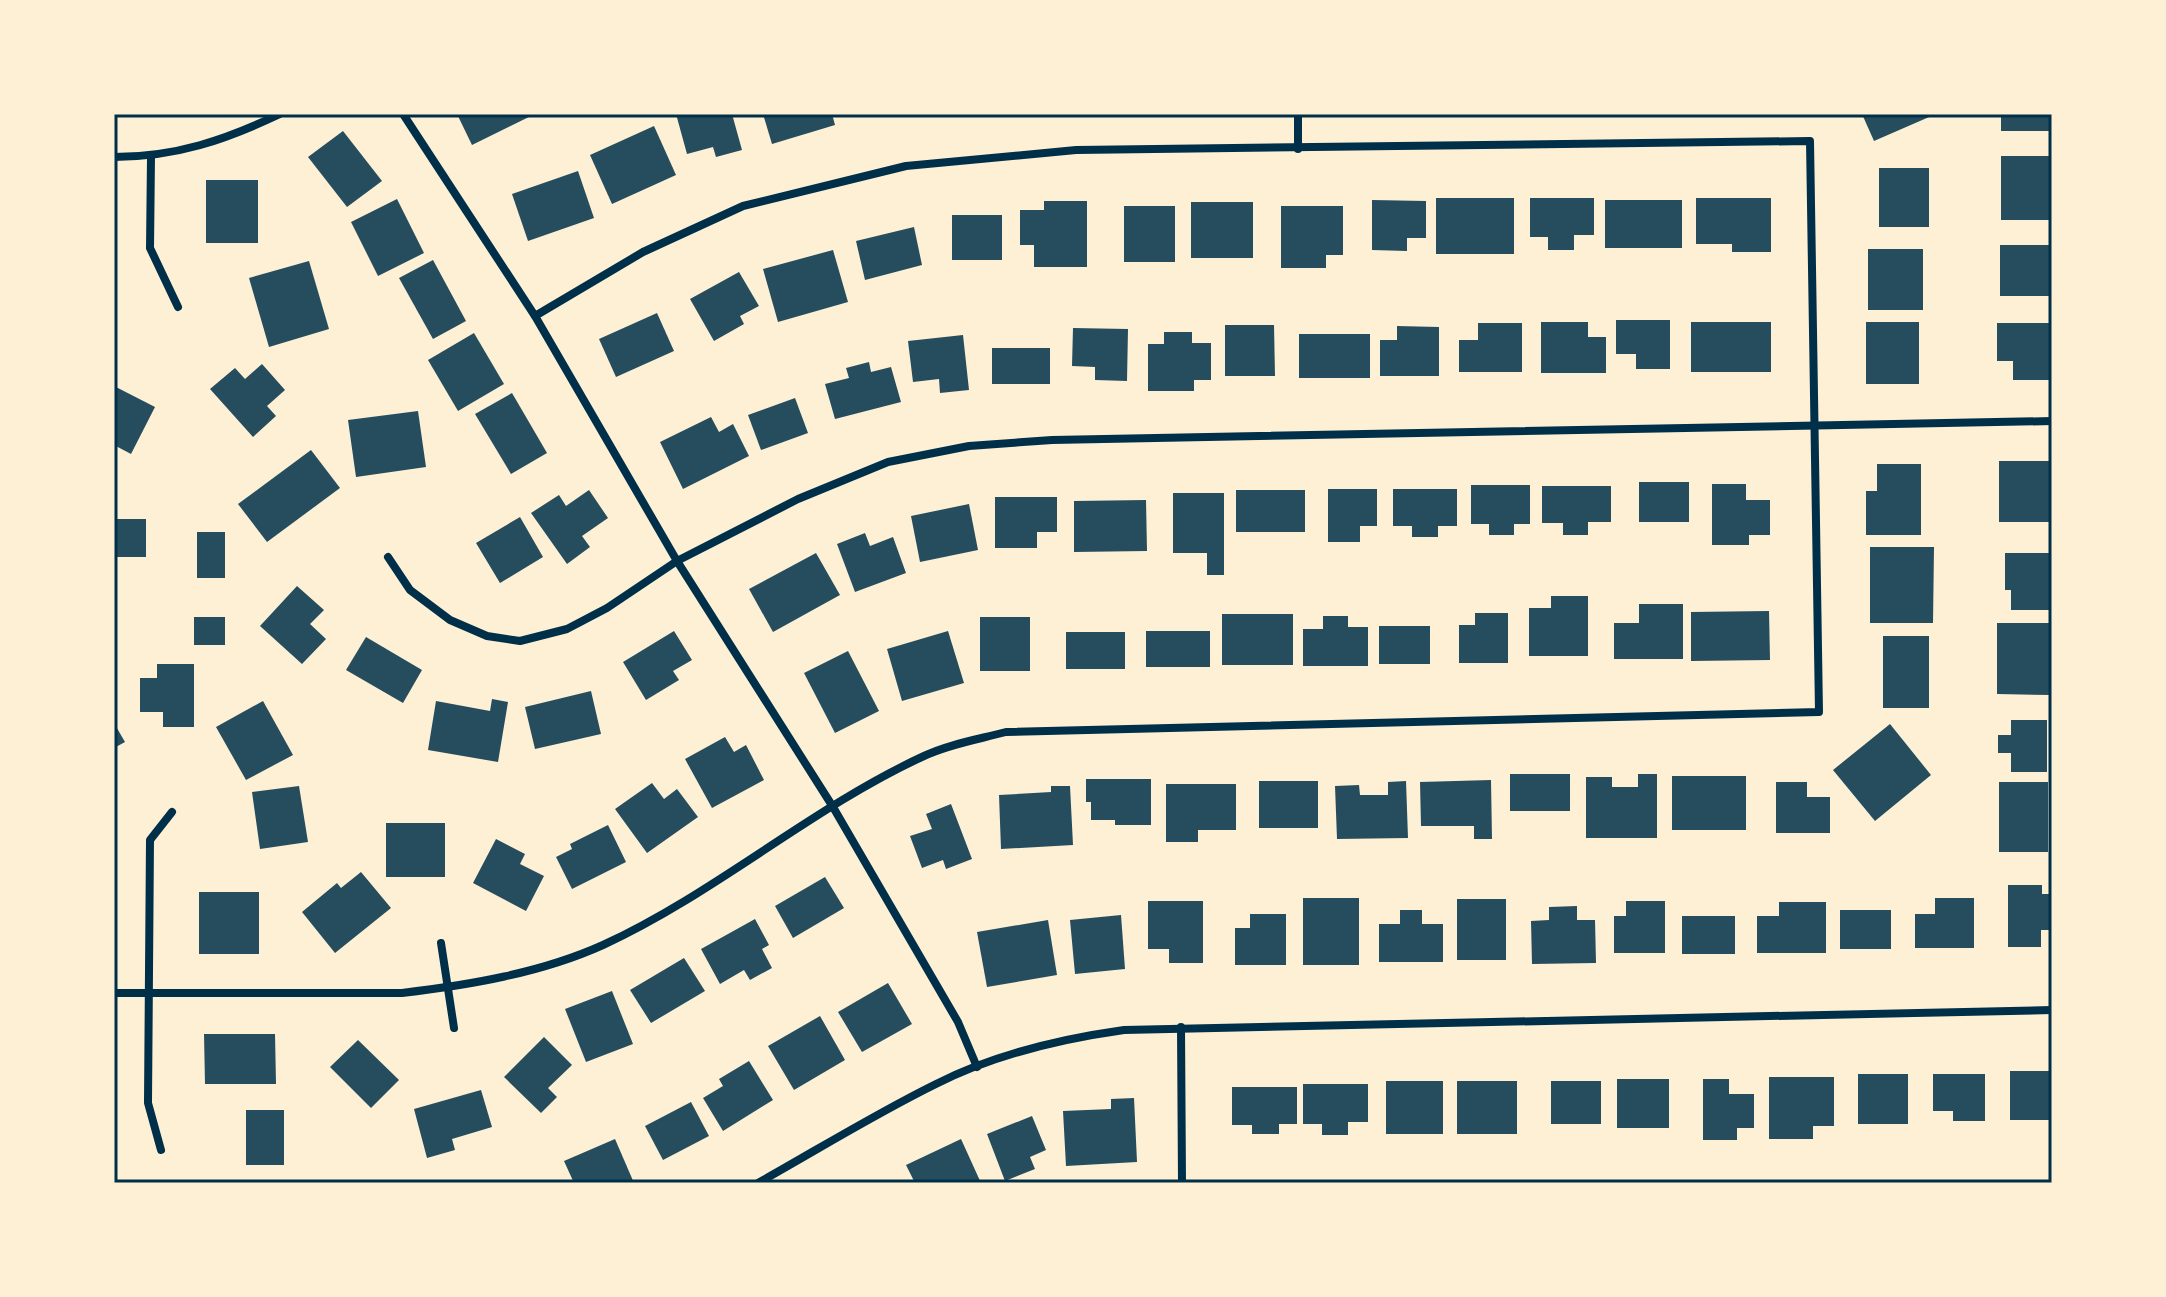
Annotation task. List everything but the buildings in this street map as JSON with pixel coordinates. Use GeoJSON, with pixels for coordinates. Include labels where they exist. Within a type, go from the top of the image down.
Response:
{"type":"FeatureCollection","features":[{"type":"Feature","properties":{"kind":"street"},"geometry":{"type":"LineString","coordinates":[[114,157],[151,157],[208,144],[280,114]]}},
{"type":"Feature","properties":{"kind":"street"},"geometry":{"type":"LineString","coordinates":[[403,114],[535,316],[677,561],[833,807],[958,1022],[977,1067]]}},
{"type":"Feature","properties":{"kind":"street"},"geometry":{"type":"LineString","coordinates":[[1298,114],[1298,149]]}},
{"type":"Feature","properties":{"kind":"street"},"geometry":{"type":"LineString","coordinates":[[114,993],[402,993],[448,988],[532,969],[602,946],[658,916],[833,807],[926,755],[1006,732],[1819,712],[1810,141],[1076,150],[906,166],[743,206],[643,252],[535,316]]}},
{"type":"Feature","properties":{"kind":"street"},"geometry":{"type":"LineString","coordinates":[[151,157],[150,248],[178,307]]}},
{"type":"Feature","properties":{"kind":"street"},"geometry":{"type":"LineString","coordinates":[[388,557],[410,590],[450,620],[487,636],[520,641],[567,629],[607,608],[677,561],[798,499],[888,462],[969,446],[1052,440],[2052,421]]}},
{"type":"Feature","properties":{"kind":"street"},"geometry":{"type":"LineString","coordinates":[[161,1150],[148,1103],[150,840],[172,812]]}},
{"type":"Feature","properties":{"kind":"street"},"geometry":{"type":"LineString","coordinates":[[441,943],[454,1028]]}},
{"type":"Feature","properties":{"kind":"street"},"geometry":{"type":"LineString","coordinates":[[758,1183],[938,1083],[1064,1039],[1124,1030],[2052,1010]]}},
{"type":"Feature","properties":{"kind":"street"},"geometry":{"type":"LineString","coordinates":[[1181,1027],[1182,1183]]}}]}
